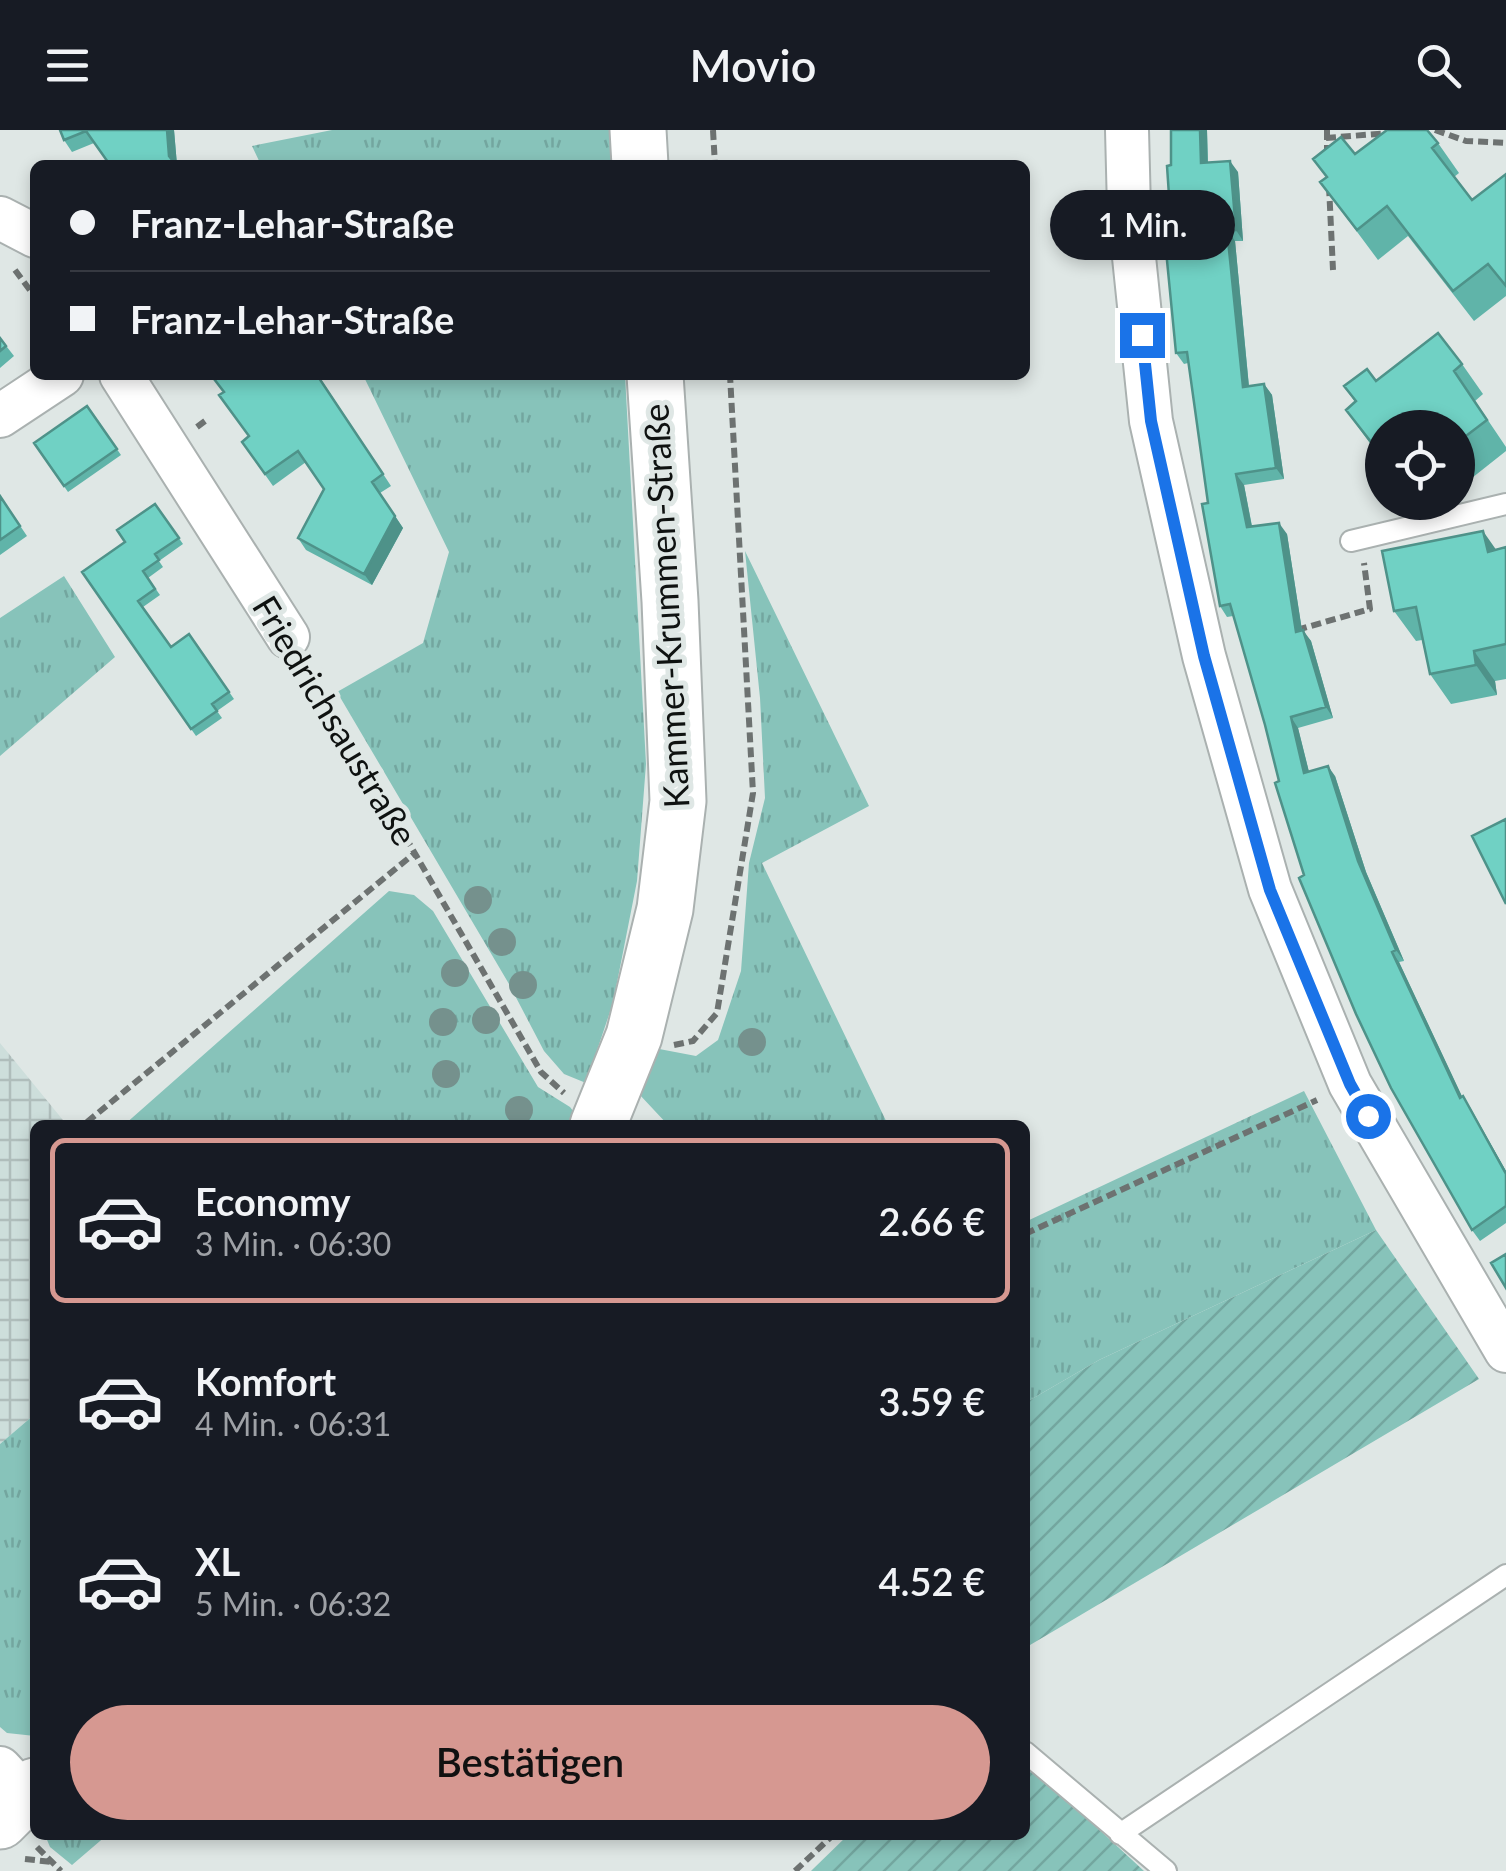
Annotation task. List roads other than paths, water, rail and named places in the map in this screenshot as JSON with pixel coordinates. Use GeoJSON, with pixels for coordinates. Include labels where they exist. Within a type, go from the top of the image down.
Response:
{"type":"FeatureCollection","features":[{"type":"Feature","properties":{"kind":"street"},"geometry":{"type":"LineString","coordinates":[[638,130],[640,160]]}},
{"type":"Feature","properties":{"kind":"street"},"geometry":{"type":"LineString","coordinates":[[1127,130],[1129,209],[1151,421],[1204,656],[1270,890],[1350,1084],[1506,1350]]}},
{"type":"Feature","properties":{"kind":"street"},"geometry":{"type":"LineString","coordinates":[[0,218],[30,233]]}},
{"type":"Feature","properties":{"kind":"street"},"geometry":{"type":"LineString","coordinates":[[0,416],[54,380]]}},
{"type":"Feature","properties":{"kind":"street","name":"Friedrichsaustraße"},"geometry":{"type":"LineString","coordinates":[[123,380],[288,637]]}},
{"type":"Feature","properties":{"kind":"street","name":"Kammer-Krummen-Straße"},"geometry":{"type":"LineString","coordinates":[[600,1120],[634,1036],[665,909],[678,802],[655,380]]}},
{"type":"Feature","properties":{"kind":"lane"},"geometry":{"type":"LineString","coordinates":[[1360,538],[1506,504]]}},
{"type":"Feature","properties":{"kind":"lane"},"geometry":{"type":"LineString","coordinates":[[1120,1834],[1506,1575]]}},
{"type":"Feature","properties":{"kind":"lane"},"geometry":{"type":"LineString","coordinates":[[1030,1756],[1166,1871]]}}]}
